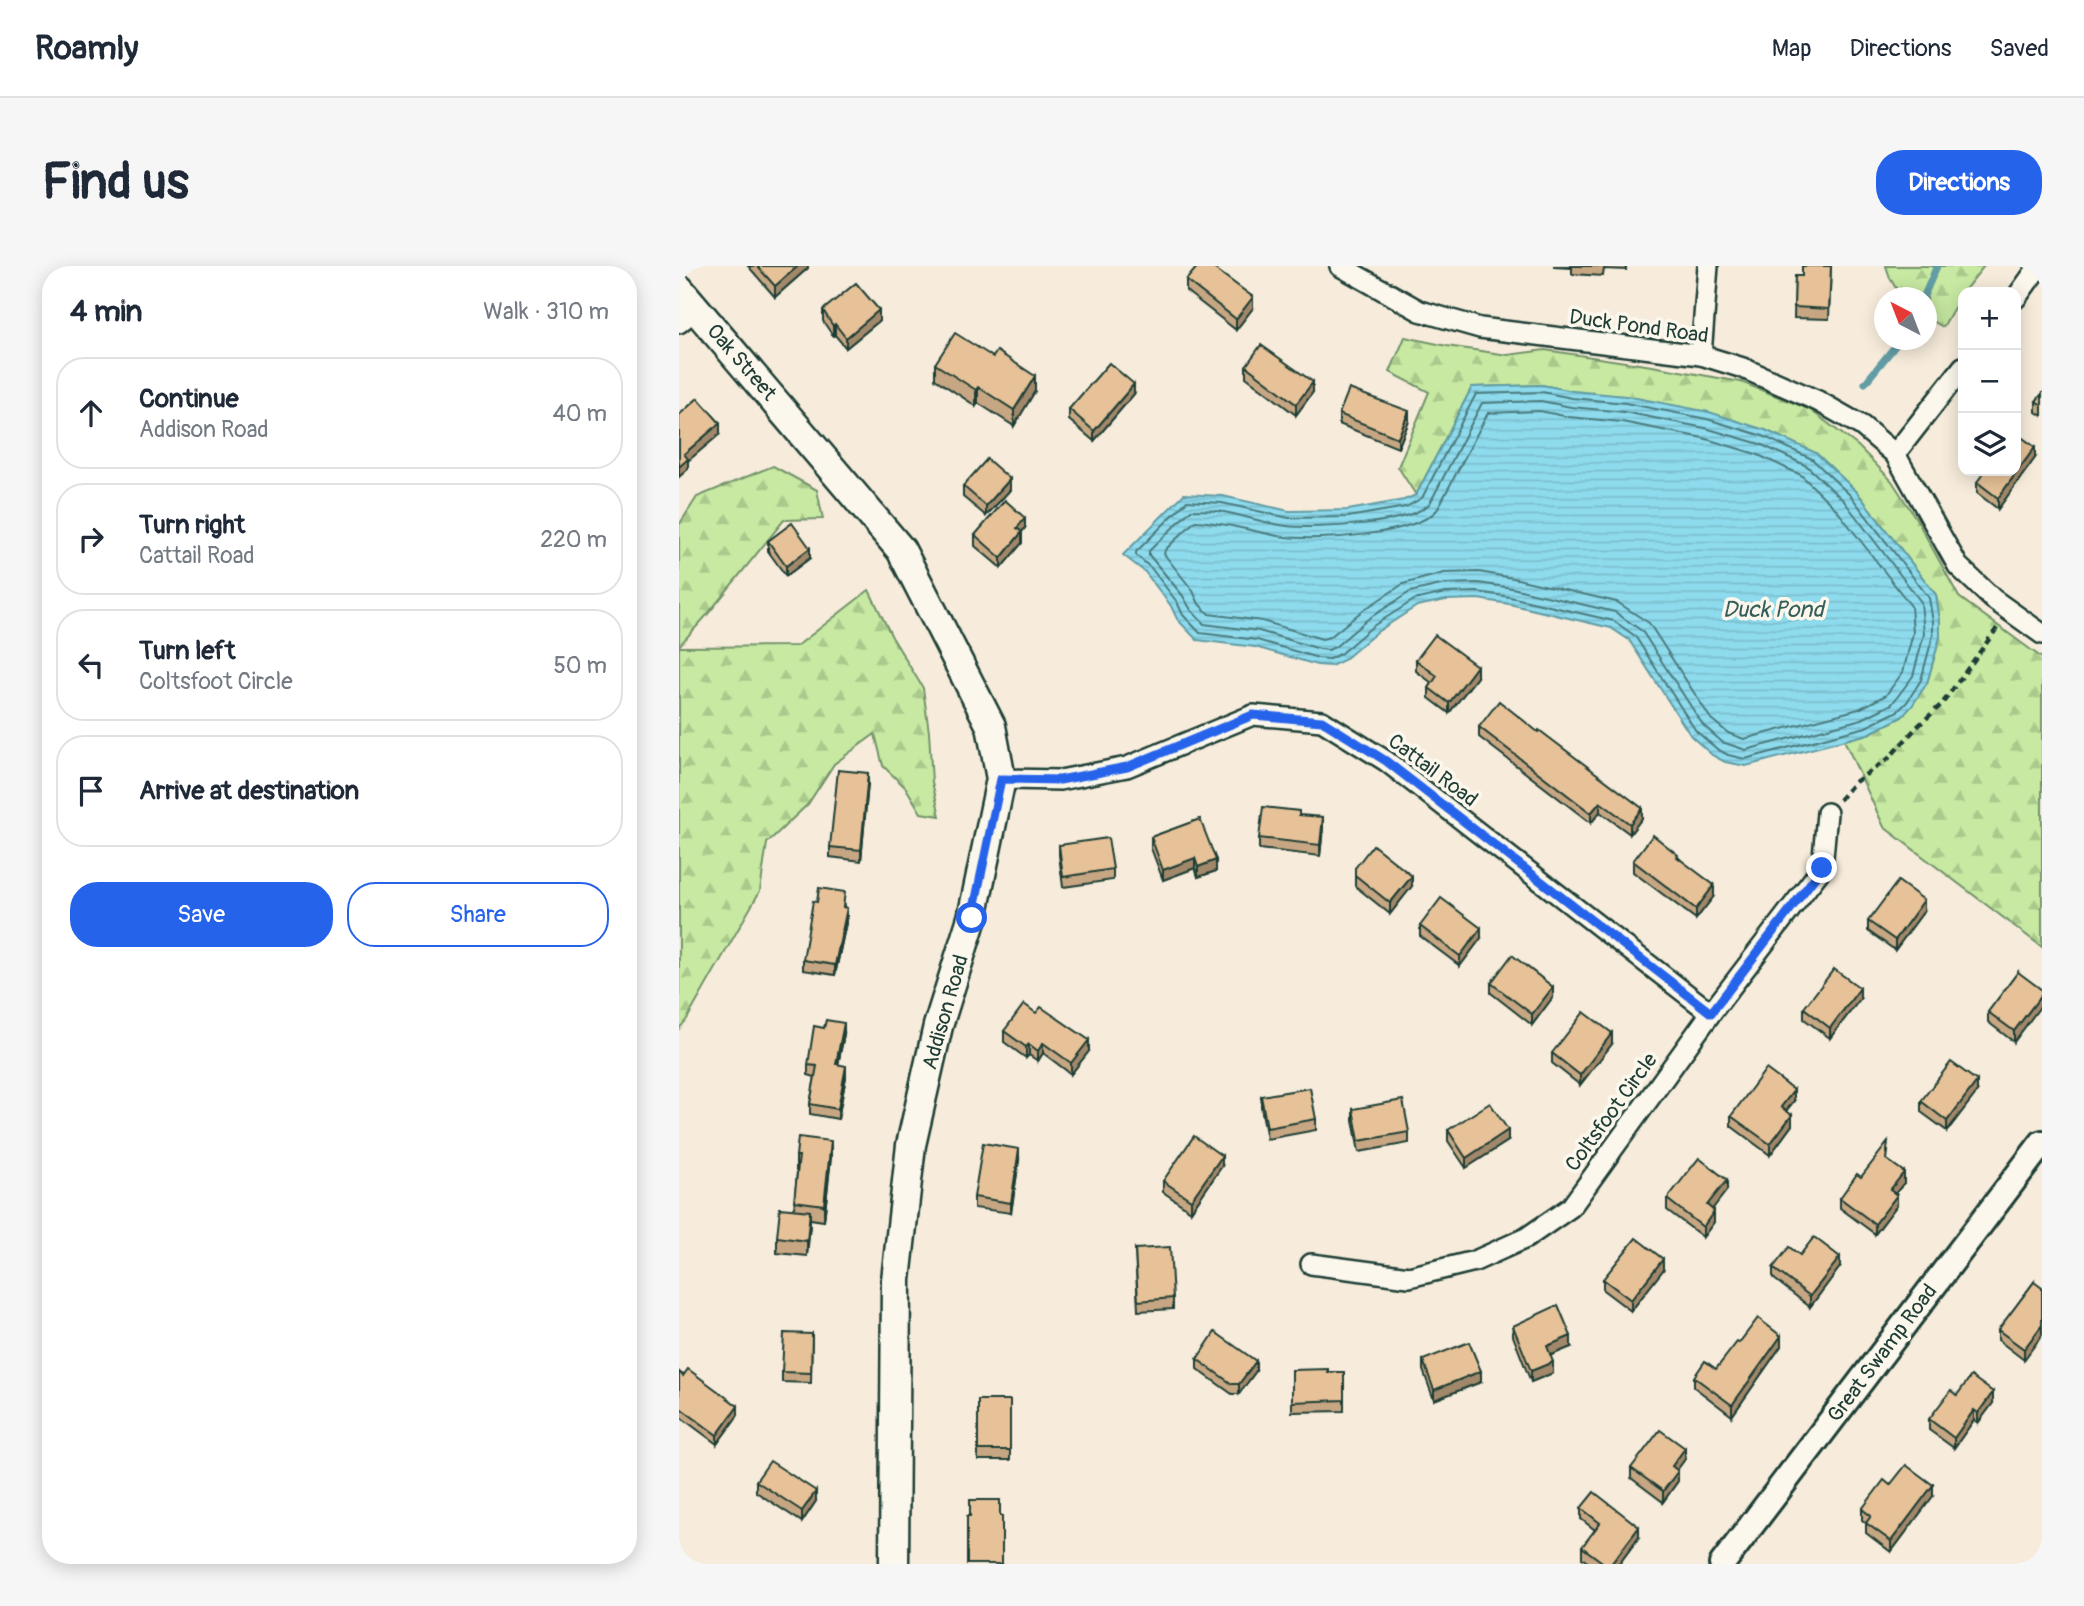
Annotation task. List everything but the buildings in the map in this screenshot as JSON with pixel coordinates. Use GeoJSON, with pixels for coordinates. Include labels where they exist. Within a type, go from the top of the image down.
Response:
{"type":"FeatureCollection","features":[{"type":"Feature","properties":{"kind":"main road","name":"Oak Street"},"geometry":{"type":"LineString","coordinates":[[685,307],[805,436]]}},
{"type":"Feature","properties":{"kind":"main road","name":"Addison Road"},"geometry":{"type":"LineString","coordinates":[[805,436],[901,550],[991,726],[1001,779],[972,918],[938,1026],[911,1145],[896,1280],[894,1564]]}},
{"type":"Feature","properties":{"kind":"street","name":"Duck Pond Road"},"geometry":{"type":"LineString","coordinates":[[1340,266],[1420,311],[1480,328],[1701,355],[1743,368],[1818,401],[1862,426],[1895,454],[1958,566],[2010,611],[2042,634]]}},
{"type":"Feature","properties":{"kind":"street"},"geometry":{"type":"LineString","coordinates":[[1701,355],[1708,266]]}},
{"type":"Feature","properties":{"kind":"street"},"geometry":{"type":"LineString","coordinates":[[2021,291],[2039,266]]}},
{"type":"Feature","properties":{"kind":"street"},"geometry":{"type":"LineString","coordinates":[[1895,454],[1958,373]]}},
{"type":"Feature","properties":{"kind":"street","name":"Cattail Road"},"geometry":{"type":"LineString","coordinates":[[1001,779],[1060,780],[1127,767],[1253,715],[1322,721],[1386,761],[1711,1013]]}},
{"type":"Feature","properties":{"kind":"street","name":"Coltsfoot Circle"},"geometry":{"type":"LineString","coordinates":[[1311,1264],[1409,1277],[1475,1261],[1526,1238],[1571,1207],[1711,1013],[1822,868],[1827,813]]}},
{"type":"Feature","properties":{"kind":"street","name":"Great Swamp Road"},"geometry":{"type":"LineString","coordinates":[[1722,1564],[2042,1143]]}},
{"type":"Feature","properties":{"kind":"path"},"geometry":{"type":"LineString","coordinates":[[1827,813],[1855,782],[1888,759],[1917,727],[1943,704],[2010,611]]}},
{"type":"Feature","properties":{"kind":"green space"},"geometry":{"type":"Polygon","coordinates":[[[1886,266],[1984,266],[1967,287],[1958,287],[1958,301],[1943,327],[1937,324],[1937,287],[1895,287],[1886,266]]]}},
{"type":"Feature","properties":{"kind":"green space"},"geometry":{"type":"Polygon","coordinates":[[[1405,337],[1508,355],[1545,350],[1741,382],[1809,409],[1858,446],[1892,481],[1917,520],[1959,597],[2042,658],[2042,947],[1884,827],[1844,740],[1868,734],[1902,717],[1927,683],[1940,637],[1936,595],[1856,491],[1816,453],[1765,430],[1542,385],[1472,387],[1416,495],[1398,467],[1429,392],[1390,372],[1405,337]]]}},
{"type":"Feature","properties":{"kind":"green space"},"geometry":{"type":"Polygon","coordinates":[[[773,466],[817,490],[823,519],[784,520],[679,646],[679,525],[697,497],[773,466]]]}},
{"type":"Feature","properties":{"kind":"green space"},"geometry":{"type":"Polygon","coordinates":[[[869,590],[892,637],[923,688],[932,782],[940,816],[921,813],[906,788],[883,766],[875,734],[834,764],[808,804],[767,843],[760,891],[679,1029],[679,647],[797,646],[869,590]]]}},
{"type":"Feature","properties":{"kind":"water","name":"Duck Pond"},"geometry":{"type":"Polygon","coordinates":[[[1542,385],[1626,396],[1709,412],[1765,430],[1816,453],[1856,491],[1936,595],[1940,637],[1927,683],[1912,706],[1902,717],[1868,734],[1746,766],[1725,762],[1712,755],[1691,736],[1629,640],[1611,628],[1509,604],[1478,599],[1446,600],[1417,606],[1377,632],[1344,660],[1331,666],[1317,665],[1255,647],[1197,640],[1177,619],[1171,606],[1145,572],[1123,555],[1184,494],[1223,496],[1289,511],[1348,510],[1404,500],[1416,495],[1472,387],[1542,385]]]}},
{"type":"Feature","properties":{"kind":"waterway"},"geometry":{"type":"LineString","coordinates":[[1928,287],[1937,266]]}},
{"type":"Feature","properties":{"kind":"waterway"},"geometry":{"type":"LineString","coordinates":[[1865,383],[1892,350]]}},
{"type":"Feature","properties":{"kind":"route"},"geometry":{"type":"LineString","coordinates":[[972,918],[1001,779],[1060,780],[1127,767],[1253,715],[1322,721],[1386,761],[1711,1013],[1822,868]]}}]}
